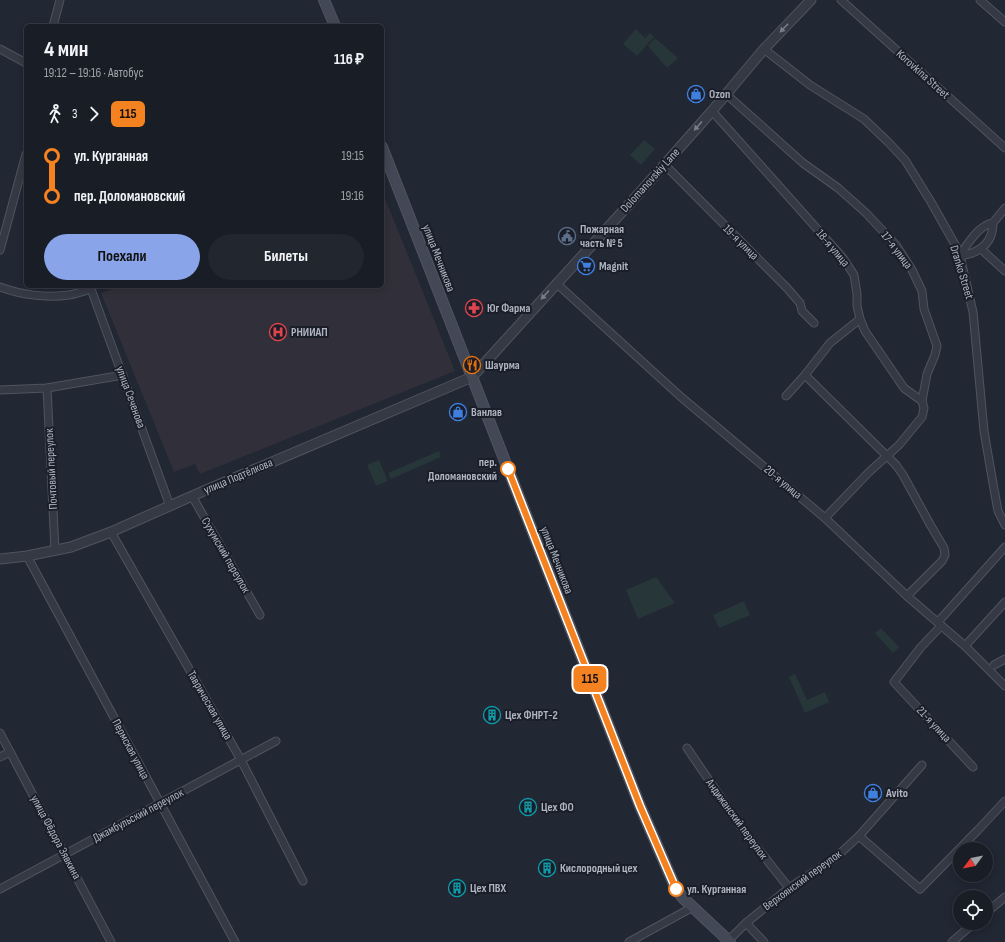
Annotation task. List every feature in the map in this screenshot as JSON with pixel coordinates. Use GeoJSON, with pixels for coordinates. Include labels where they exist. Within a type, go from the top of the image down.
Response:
{"type":"FeatureCollection","features":[{"type":"Feature","properties":{"kind":"main road"},"geometry":{"type":"LineString","coordinates":[[324,0],[334,24]]}},
{"type":"Feature","properties":{"kind":"main road","name":"улица Мечникова"},"geometry":{"type":"LineString","coordinates":[[384,152],[640,806],[676,889],[683,898],[729,941]]}},
{"type":"Feature","properties":{"kind":"street"},"geometry":{"type":"LineString","coordinates":[[54,24],[60,0]]}},
{"type":"Feature","properties":{"kind":"street","name":"Dolomanovskiy Lane"},"geometry":{"type":"LineString","coordinates":[[472,376],[712,111],[764,49],[811,0]]}},
{"type":"Feature","properties":{"kind":"street","name":"Korovkina Street"},"geometry":{"type":"LineString","coordinates":[[841,0],[1005,148]]}},
{"type":"Feature","properties":{"kind":"street"},"geometry":{"type":"LineString","coordinates":[[980,0],[1005,22]]}},
{"type":"Feature","properties":{"kind":"street"},"geometry":{"type":"LineString","coordinates":[[0,49],[24,62]]}},
{"type":"Feature","properties":{"kind":"street","name":"Dranko Street"},"geometry":{"type":"LineString","coordinates":[[764,49],[810,85],[864,119],[888,142],[905,160],[946,226],[960,256],[973,312],[986,444],[998,511],[1005,525]]}},
{"type":"Feature","properties":{"kind":"street","name":"17-я улица"},"geometry":{"type":"LineString","coordinates":[[726,94],[803,163],[838,188],[866,213],[896,245],[904,255],[922,290],[924,309],[937,346],[927,374],[922,401],[924,408],[922,417],[908,436],[869,472],[825,518]]}},
{"type":"Feature","properties":{"kind":"street","name":"18-я улица"},"geometry":{"type":"LineString","coordinates":[[712,111],[843,258],[854,275],[857,306],[865,331],[904,388],[922,401]]}},
{"type":"Feature","properties":{"kind":"street"},"geometry":{"type":"LineString","coordinates":[[0,250],[24,161]]}},
{"type":"Feature","properties":{"kind":"street","name":"19-я улица"},"geometry":{"type":"LineString","coordinates":[[664,164],[786,288],[800,303],[802,311],[814,324]]}},
{"type":"Feature","properties":{"kind":"street"},"geometry":{"type":"LineString","coordinates":[[960,256],[981,249],[988,241],[993,228],[993,223],[1005,208]]}},
{"type":"Feature","properties":{"kind":"street"},"geometry":{"type":"LineString","coordinates":[[960,256],[965,247],[981,228],[988,223],[993,223]]}},
{"type":"Feature","properties":{"kind":"street"},"geometry":{"type":"LineString","coordinates":[[981,249],[1005,271]]}},
{"type":"Feature","properties":{"kind":"street","name":"20-я улица"},"geometry":{"type":"LineString","coordinates":[[556,283],[681,397],[825,518],[907,596],[965,646],[1005,686]]}},
{"type":"Feature","properties":{"kind":"street","name":"улица Сеченова"},"geometry":{"type":"LineString","coordinates":[[0,287],[44,296],[70,295],[91,289],[170,506]]}},
{"type":"Feature","properties":{"kind":"street"},"geometry":{"type":"LineString","coordinates":[[786,396],[805,375],[830,343],[860,319]]}},
{"type":"Feature","properties":{"kind":"street"},"geometry":{"type":"LineString","coordinates":[[0,390],[47,388],[122,375]]}},
{"type":"Feature","properties":{"kind":"street"},"geometry":{"type":"LineString","coordinates":[[805,375],[887,456],[903,475],[930,526],[944,548],[942,561],[907,596]]}},
{"type":"Feature","properties":{"kind":"street","name":"улица Подтёлкова"},"geometry":{"type":"LineString","coordinates":[[0,559],[27,556],[71,547],[111,532],[472,376]]}},
{"type":"Feature","properties":{"kind":"street","name":"Почтовый переулок"},"geometry":{"type":"LineString","coordinates":[[47,388],[55,550]]}},
{"type":"Feature","properties":{"kind":"street","name":"Сухумский переулок"},"geometry":{"type":"LineString","coordinates":[[192,496],[260,615]]}},
{"type":"Feature","properties":{"kind":"street","name":"Таврическая улица"},"geometry":{"type":"LineString","coordinates":[[111,532],[241,760],[304,881]]}},
{"type":"Feature","properties":{"kind":"street"},"geometry":{"type":"LineString","coordinates":[[940,624],[1005,547]]}},
{"type":"Feature","properties":{"kind":"street","name":"Пермская улица"},"geometry":{"type":"LineString","coordinates":[[27,556],[235,942]]}},
{"type":"Feature","properties":{"kind":"street"},"geometry":{"type":"LineString","coordinates":[[965,646],[1005,602]]}},
{"type":"Feature","properties":{"kind":"street","name":"21-я улица"},"geometry":{"type":"LineString","coordinates":[[940,624],[894,682],[973,767]]}},
{"type":"Feature","properties":{"kind":"street"},"geometry":{"type":"LineString","coordinates":[[994,665],[1005,659]]}},
{"type":"Feature","properties":{"kind":"street","name":"улица Фёдора Зявкина"},"geometry":{"type":"LineString","coordinates":[[0,733],[111,942]]}},
{"type":"Feature","properties":{"kind":"street","name":"Джамбульский переулок"},"geometry":{"type":"LineString","coordinates":[[0,889],[276,741]]}},
{"type":"Feature","properties":{"kind":"street","name":"Андижанский переулок"},"geometry":{"type":"LineString","coordinates":[[687,748],[741,827],[789,888]]}},
{"type":"Feature","properties":{"kind":"street"},"geometry":{"type":"LineString","coordinates":[[0,757],[10,752]]}},
{"type":"Feature","properties":{"kind":"street","name":"Верхоянский переулок"},"geometry":{"type":"LineString","coordinates":[[729,941],[746,923],[789,888],[835,858],[859,836],[922,765]]}},
{"type":"Feature","properties":{"kind":"street"},"geometry":{"type":"LineString","coordinates":[[859,836],[920,889],[1005,801]]}},
{"type":"Feature","properties":{"kind":"street"},"geometry":{"type":"LineString","coordinates":[[993,907],[1005,897]]}},
{"type":"Feature","properties":{"kind":"street"},"geometry":{"type":"LineString","coordinates":[[629,942],[693,907]]}},
{"type":"Feature","properties":{"kind":"street"},"geometry":{"type":"LineString","coordinates":[[746,923],[764,942]]}},
{"type":"Feature","properties":{"kind":"street"},"geometry":{"type":"LineString","coordinates":[[952,942],[966,930]]}},
{"type":"Feature","properties":{"kind":"shaded area"},"geometry":{"type":"Polygon","coordinates":[[[636,29],[645,38],[650,33],[654,37],[637,56],[623,44],[636,29]]]}},
{"type":"Feature","properties":{"kind":"shaded area"},"geometry":{"type":"Polygon","coordinates":[[[655,38],[678,58],[667,68],[648,46],[655,38]]]}},
{"type":"Feature","properties":{"kind":"shaded area"},"geometry":{"type":"Polygon","coordinates":[[[644,140],[655,149],[641,165],[630,155],[644,140]]]}},
{"type":"Feature","properties":{"kind":"shaded area","name":"РНИИАП"},"geometry":{"type":"Polygon","coordinates":[[[384,196],[455,371],[200,474],[195,464],[174,472],[101,293],[112,289],[384,288],[384,196]]]}},
{"type":"Feature","properties":{"kind":"shaded area"},"geometry":{"type":"Polygon","coordinates":[[[439,451],[441,457],[391,479],[388,473],[439,451]]]}},
{"type":"Feature","properties":{"kind":"shaded area"},"geometry":{"type":"Polygon","coordinates":[[[379,460],[388,481],[376,486],[367,465],[379,460]]]}},
{"type":"Feature","properties":{"kind":"shaded area"},"geometry":{"type":"Polygon","coordinates":[[[656,577],[675,603],[638,619],[626,590],[656,577]]]}},
{"type":"Feature","properties":{"kind":"shaded area"},"geometry":{"type":"Polygon","coordinates":[[[744,601],[750,615],[719,628],[713,615],[744,601]]]}},
{"type":"Feature","properties":{"kind":"shaded area"},"geometry":{"type":"Polygon","coordinates":[[[881,628],[899,647],[893,653],[875,633],[881,628]]]}},
{"type":"Feature","properties":{"kind":"shaded area"},"geometry":{"type":"Polygon","coordinates":[[[795,674],[807,700],[825,692],[829,702],[805,713],[789,677],[795,674]]]}},
{"type":"Feature","properties":{"kind":"bus line","name":"115"},"geometry":{"type":"LineString","coordinates":[[508,469],[640,806],[676,889]]}},
{"type":"Feature","properties":{"kind":"place","name":"Ozon"},"geometry":{"type":"Point","coordinates":[696,94]}},
{"type":"Feature","properties":{"kind":"place","name":"Пожарная часть № 5"},"geometry":{"type":"Point","coordinates":[567,236]}},
{"type":"Feature","properties":{"kind":"place","name":"Magnit"},"geometry":{"type":"Point","coordinates":[586,266]}},
{"type":"Feature","properties":{"kind":"place","name":"Юг Фарма"},"geometry":{"type":"Point","coordinates":[474,308]}},
{"type":"Feature","properties":{"kind":"place","name":"РНИИАП"},"geometry":{"type":"Point","coordinates":[278,332]}},
{"type":"Feature","properties":{"kind":"place","name":"Шаурма"},"geometry":{"type":"Point","coordinates":[472,365]}},
{"type":"Feature","properties":{"kind":"place","name":"Ванлав"},"geometry":{"type":"Point","coordinates":[458,412]}},
{"type":"Feature","properties":{"kind":"place","name":"пер. Доломановский"},"geometry":{"type":"Point","coordinates":[508,469]}},
{"type":"Feature","properties":{"kind":"place","name":"Цех ФНРТ-2"},"geometry":{"type":"Point","coordinates":[492,715]}},
{"type":"Feature","properties":{"kind":"place","name":"Avito"},"geometry":{"type":"Point","coordinates":[873,793]}},
{"type":"Feature","properties":{"kind":"place","name":"Цех ФО"},"geometry":{"type":"Point","coordinates":[528,807]}},
{"type":"Feature","properties":{"kind":"place","name":"Кислородный цех"},"geometry":{"type":"Point","coordinates":[547,868]}},
{"type":"Feature","properties":{"kind":"place","name":"Цех ПВХ"},"geometry":{"type":"Point","coordinates":[457,888]}},
{"type":"Feature","properties":{"kind":"place","name":"ул. Курганная"},"geometry":{"type":"Point","coordinates":[676,889]}}]}
